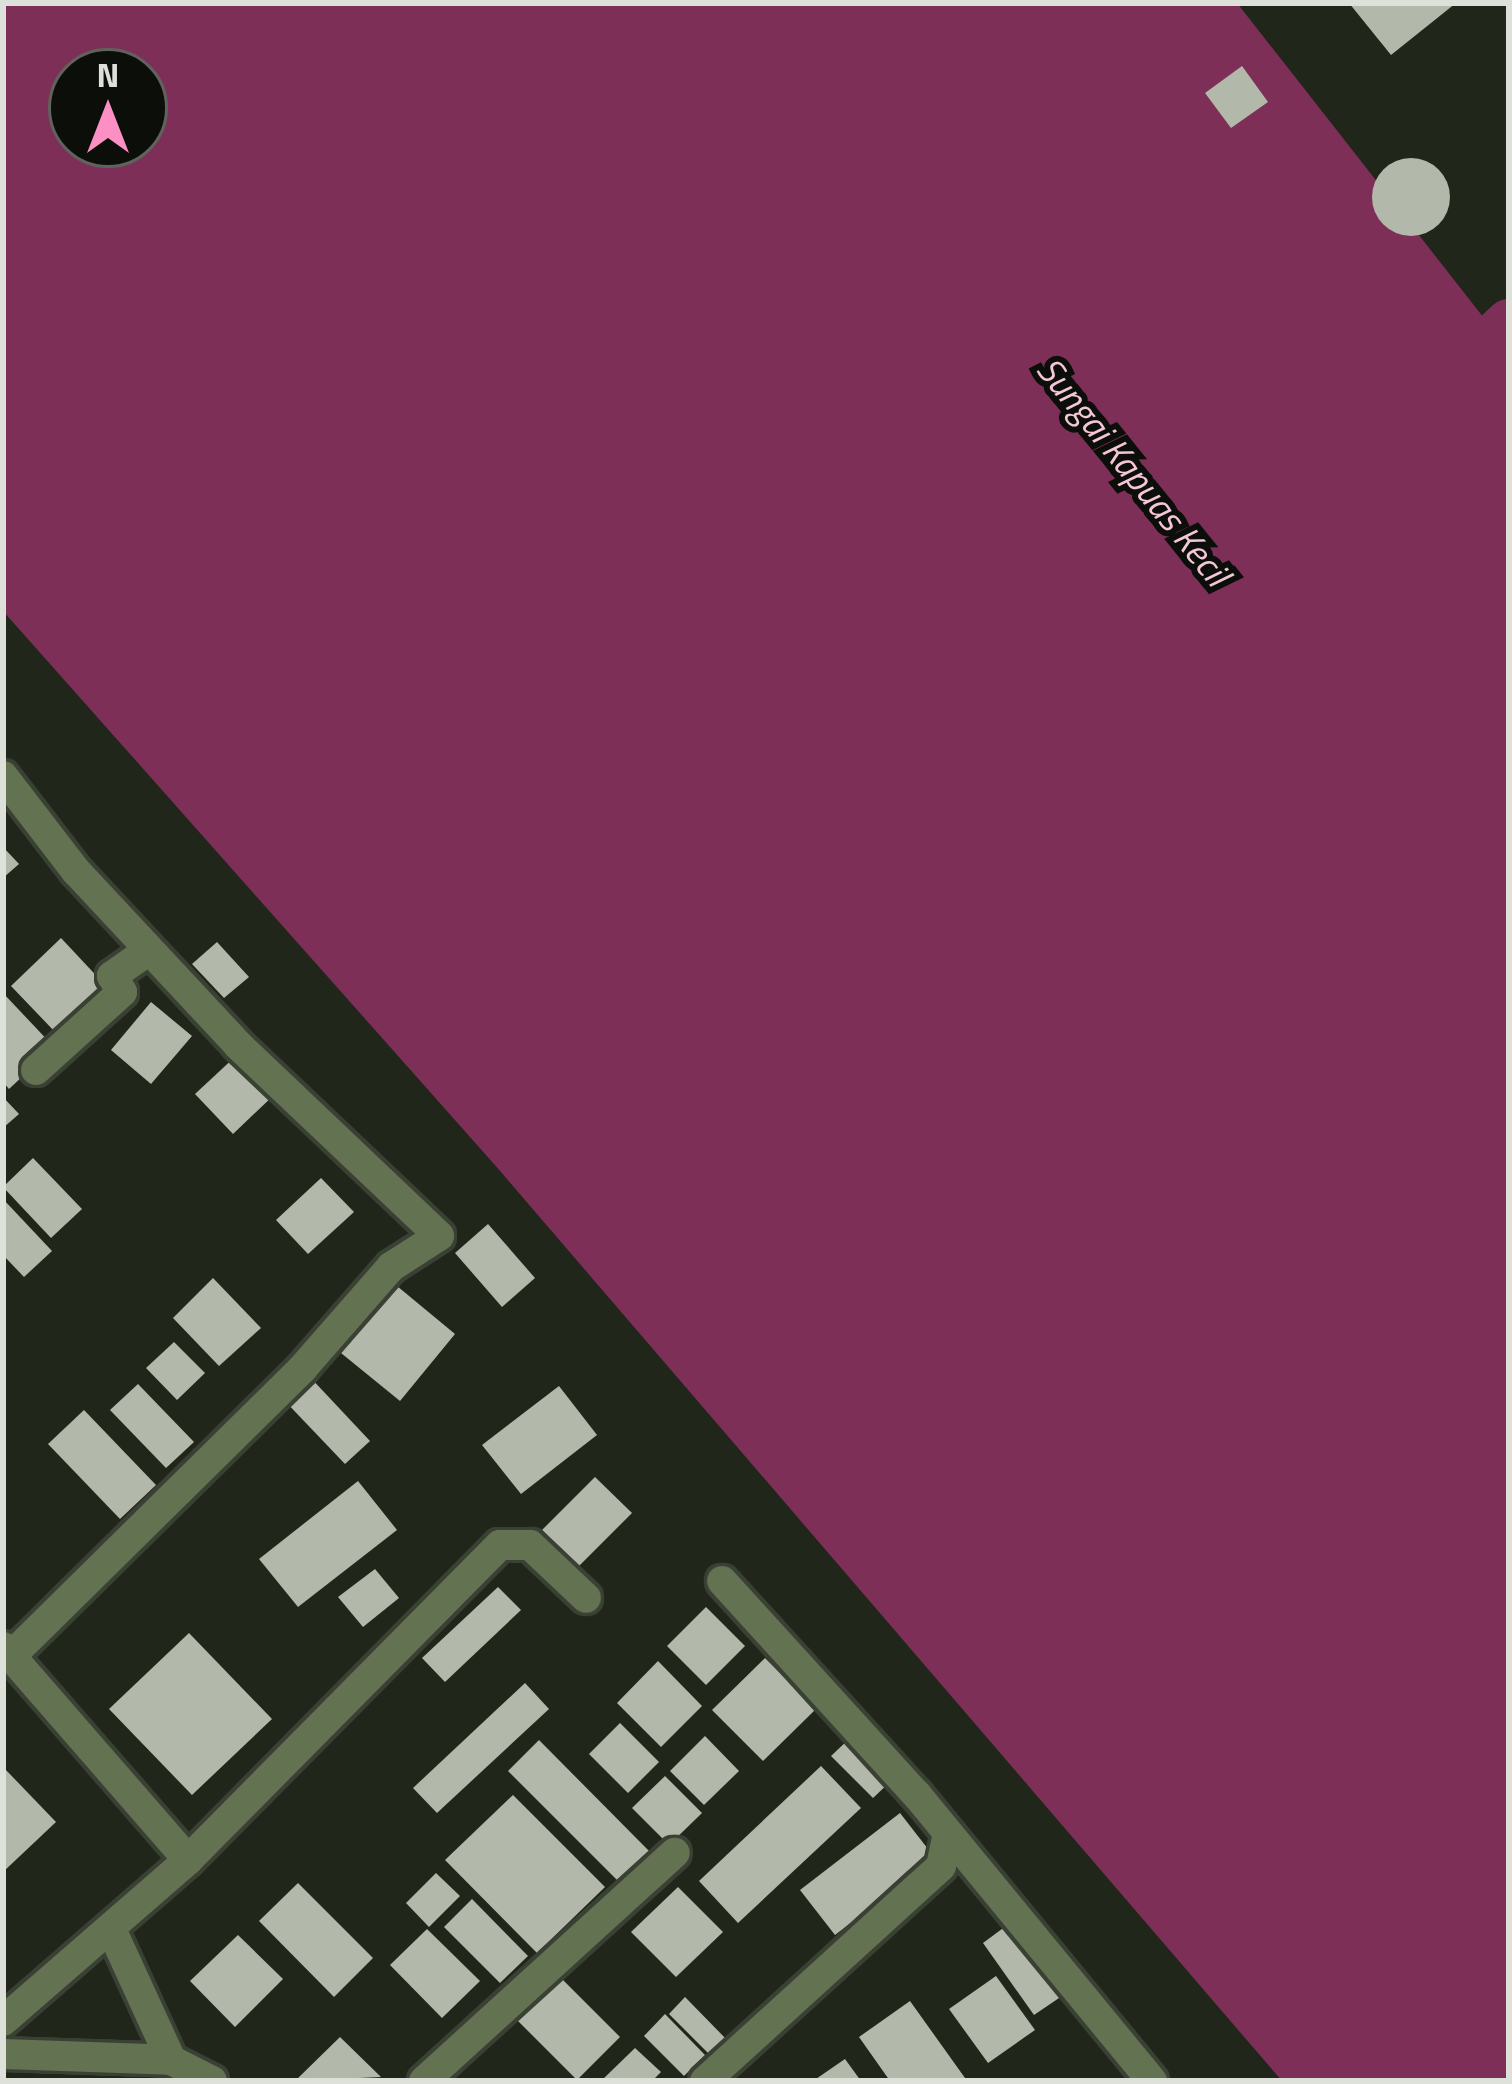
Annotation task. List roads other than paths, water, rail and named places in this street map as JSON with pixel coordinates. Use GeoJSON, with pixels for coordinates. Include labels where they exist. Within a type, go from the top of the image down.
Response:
{"type":"FeatureCollection","features":[{"type":"Feature","properties":{"kind":"street"},"geometry":{"type":"LineString","coordinates":[[9,790],[76,871],[238,1046],[440,1235],[391,1267],[302,1369],[7,1652],[188,1860]]}},
{"type":"Feature","properties":{"kind":"street"},"geometry":{"type":"LineString","coordinates":[[36,1070],[122,992],[112,976],[149,950]]}},
{"type":"Feature","properties":{"kind":"street"},"geometry":{"type":"LineString","coordinates":[[3,2021],[112,1931],[188,1860],[500,1545],[530,1545],[586,1598]]}},
{"type":"Feature","properties":{"kind":"street"},"geometry":{"type":"LineString","coordinates":[[722,1581],[948,1834],[1148,2080]]}},
{"type":"Feature","properties":{"kind":"street"},"geometry":{"type":"LineString","coordinates":[[705,2081],[940,1866],[948,1834]]}},
{"type":"Feature","properties":{"kind":"street"},"geometry":{"type":"LineString","coordinates":[[424,2081],[675,1853]]}},
{"type":"Feature","properties":{"kind":"street"},"geometry":{"type":"LineString","coordinates":[[112,1931],[171,2060]]}},
{"type":"Feature","properties":{"kind":"street"},"geometry":{"type":"LineString","coordinates":[[3,2054],[171,2060],[212,2081]]}},
{"type":"Feature","properties":{"kind":"water","name":"Sungai Kapuas Kecil"},"geometry":{"type":"Polygon","coordinates":[[[3,3],[1237,3],[1509,350],[1509,2081],[1282,2081],[494,1164],[3,611],[3,3]]]}},
{"type":"Feature","properties":{"kind":"waterway"},"geometry":{"type":"LineString","coordinates":[[1496,335],[1509,323]]}}]}
